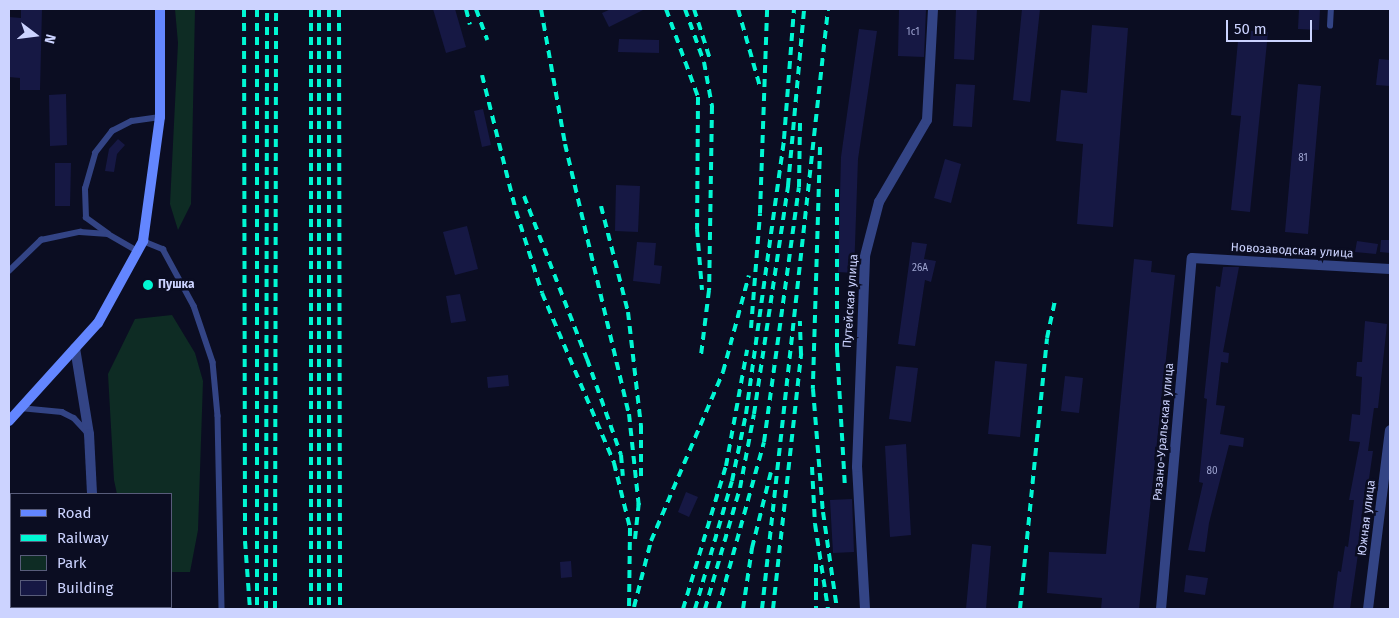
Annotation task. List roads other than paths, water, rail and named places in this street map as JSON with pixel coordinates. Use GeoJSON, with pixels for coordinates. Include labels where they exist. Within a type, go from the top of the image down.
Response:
{"type":"FeatureCollection","features":[{"type":"Feature","properties":{"kind":"main road"},"geometry":{"type":"LineString","coordinates":[[9,421],[98,323],[143,241],[160,117],[160,9]]}},
{"type":"Feature","properties":{"kind":"street","name":"Путейская улица"},"geometry":{"type":"LineString","coordinates":[[865,609],[856,467],[865,256],[879,202],[927,120],[933,9]]}},
{"type":"Feature","properties":{"kind":"street","name":"Новозаводская улица"},"geometry":{"type":"LineString","coordinates":[[1192,258],[1390,269]]}},
{"type":"Feature","properties":{"kind":"street","name":"Рязано-Уральская улица"},"geometry":{"type":"LineString","coordinates":[[1161,609],[1192,258]]}},
{"type":"Feature","properties":{"kind":"street"},"geometry":{"type":"LineString","coordinates":[[75,348],[89,434],[92,493]]}},
{"type":"Feature","properties":{"kind":"street","name":"Южная улица"},"geometry":{"type":"LineString","coordinates":[[1368,609],[1390,430]]}},
{"type":"Feature","properties":{"kind":"lane"},"geometry":{"type":"LineString","coordinates":[[1330,26],[1331,9]]}},
{"type":"Feature","properties":{"kind":"lane"},"geometry":{"type":"LineString","coordinates":[[138,252],[86,218],[85,189],[95,153],[112,130],[132,121],[160,117]]}},
{"type":"Feature","properties":{"kind":"lane"},"geometry":{"type":"LineString","coordinates":[[9,271],[41,240],[80,232],[108,234]]}},
{"type":"Feature","properties":{"kind":"lane"},"geometry":{"type":"LineString","coordinates":[[143,241],[163,249],[194,306],[213,362],[218,416],[222,609]]}},
{"type":"Feature","properties":{"kind":"lane"},"geometry":{"type":"LineString","coordinates":[[20,408],[62,412],[74,418],[89,434]]}},
{"type":"Feature","properties":{"kind":"railway"},"geometry":{"type":"LineString","coordinates":[[244,9],[245,541],[250,609]]}},
{"type":"Feature","properties":{"kind":"railway"},"geometry":{"type":"LineString","coordinates":[[257,9],[257,609]]}},
{"type":"Feature","properties":{"kind":"railway"},"geometry":{"type":"LineString","coordinates":[[266,609],[267,9]]}},
{"type":"Feature","properties":{"kind":"railway"},"geometry":{"type":"LineString","coordinates":[[275,609],[276,9]]}},
{"type":"Feature","properties":{"kind":"railway"},"geometry":{"type":"LineString","coordinates":[[311,9],[311,609]]}},
{"type":"Feature","properties":{"kind":"railway"},"geometry":{"type":"LineString","coordinates":[[319,9],[319,609]]}},
{"type":"Feature","properties":{"kind":"railway"},"geometry":{"type":"LineString","coordinates":[[329,9],[329,609]]}},
{"type":"Feature","properties":{"kind":"railway"},"geometry":{"type":"LineString","coordinates":[[339,9],[340,609]]}},
{"type":"Feature","properties":{"kind":"railway"},"geometry":{"type":"LineString","coordinates":[[466,9],[470,25]]}},
{"type":"Feature","properties":{"kind":"railway"},"geometry":{"type":"LineString","coordinates":[[476,9],[487,40]]}},
{"type":"Feature","properties":{"kind":"railway"},"geometry":{"type":"LineString","coordinates":[[541,9],[565,144],[629,414],[639,508]]}},
{"type":"Feature","properties":{"kind":"railway"},"geometry":{"type":"LineString","coordinates":[[666,9],[698,97],[697,229],[702,290]]}},
{"type":"Feature","properties":{"kind":"railway"},"geometry":{"type":"LineString","coordinates":[[685,9],[704,62],[712,106],[709,290],[701,355]]}},
{"type":"Feature","properties":{"kind":"railway"},"geometry":{"type":"LineString","coordinates":[[694,9],[710,59]]}},
{"type":"Feature","properties":{"kind":"railway"},"geometry":{"type":"LineString","coordinates":[[738,9],[760,87]]}},
{"type":"Feature","properties":{"kind":"railway"},"geometry":{"type":"LineString","coordinates":[[751,328],[760,213],[767,9]]}},
{"type":"Feature","properties":{"kind":"railway"},"geometry":{"type":"LineString","coordinates":[[695,609],[732,481],[746,414],[784,139],[794,9]]}},
{"type":"Feature","properties":{"kind":"railway"},"geometry":{"type":"LineString","coordinates":[[705,609],[740,488],[754,414],[788,186],[804,9]]}},
{"type":"Feature","properties":{"kind":"railway"},"geometry":{"type":"LineString","coordinates":[[762,609],[828,9]]}},
{"type":"Feature","properties":{"kind":"railway"},"geometry":{"type":"LineString","coordinates":[[482,75],[516,211],[542,293],[614,463],[630,528],[629,609]]}},
{"type":"Feature","properties":{"kind":"railway"},"geometry":{"type":"LineString","coordinates":[[718,609],[764,442],[799,187],[800,121]]}},
{"type":"Feature","properties":{"kind":"railway"},"geometry":{"type":"LineString","coordinates":[[820,147],[813,389],[823,512],[837,609]]}},
{"type":"Feature","properties":{"kind":"railway"},"geometry":{"type":"LineString","coordinates":[[837,189],[837,349],[845,489]]}},
{"type":"Feature","properties":{"kind":"railway"},"geometry":{"type":"LineString","coordinates":[[524,196],[587,359],[621,455],[623,476]]}},
{"type":"Feature","properties":{"kind":"railway"},"geometry":{"type":"LineString","coordinates":[[601,206],[628,312],[641,426],[641,479]]}},
{"type":"Feature","properties":{"kind":"railway"},"geometry":{"type":"LineString","coordinates":[[634,607],[651,541],[723,372],[749,275]]}},
{"type":"Feature","properties":{"kind":"railway"},"geometry":{"type":"LineString","coordinates":[[1020,609],[1047,338],[1055,300]]}},
{"type":"Feature","properties":{"kind":"railway"},"geometry":{"type":"LineString","coordinates":[[773,609],[801,354],[800,321]]}},
{"type":"Feature","properties":{"kind":"railway"},"geometry":{"type":"LineString","coordinates":[[683,609],[726,466],[747,350]]}},
{"type":"Feature","properties":{"kind":"railway"},"geometry":{"type":"LineString","coordinates":[[812,467],[815,524],[828,609]]}},
{"type":"Feature","properties":{"kind":"railway"},"geometry":{"type":"LineString","coordinates":[[743,609],[752,548],[771,472]]}},
{"type":"Feature","properties":{"kind":"railway"},"geometry":{"type":"LineString","coordinates":[[635,539],[639,502]]}},
{"type":"Feature","properties":{"kind":"railway"},"geometry":{"type":"LineString","coordinates":[[816,564],[816,609]]}},
{"type":"Feature","properties":{"kind":"place","name":"Пушка"},"geometry":{"type":"Point","coordinates":[148,285]}}]}
